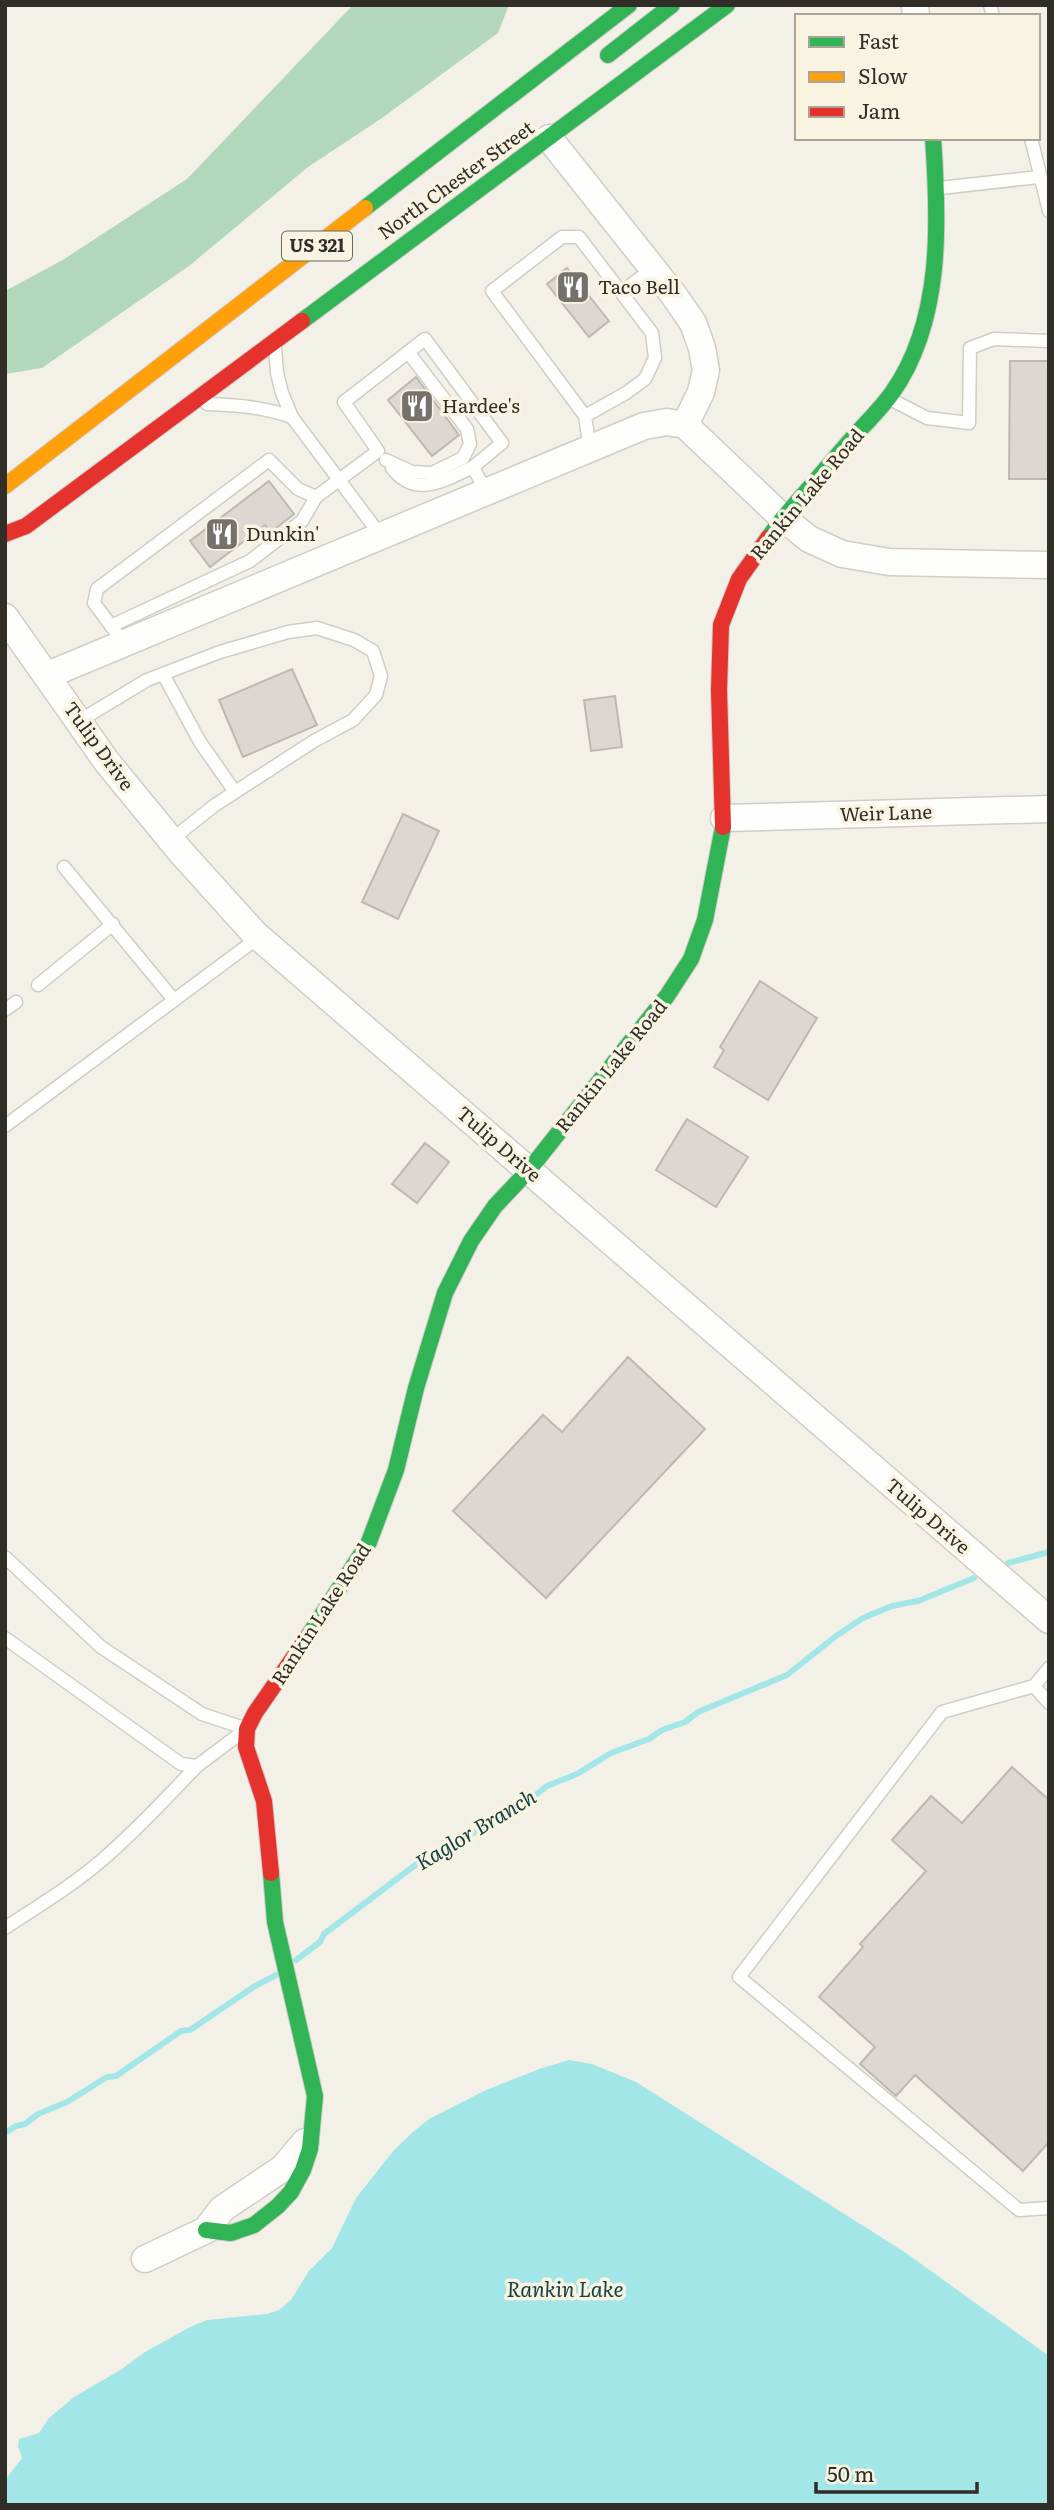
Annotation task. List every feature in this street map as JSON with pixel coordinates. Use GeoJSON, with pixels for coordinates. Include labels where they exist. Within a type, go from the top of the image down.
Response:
{"type":"FeatureCollection","features":[{"type":"Feature","properties":{"kind":"main road","name":"North Chester Street"},"geometry":{"type":"LineString","coordinates":[[5,486],[629,5]]}},
{"type":"Feature","properties":{"kind":"main road"},"geometry":{"type":"LineString","coordinates":[[594,65],[672,5]]}},
{"type":"Feature","properties":{"kind":"main road","name":"North Chester Street"},"geometry":{"type":"LineString","coordinates":[[5,534],[26,526],[726,5]]}},
{"type":"Feature","properties":{"kind":"main road","name":"Rankin Lake Road"},"geometry":{"type":"LineString","coordinates":[[247,1729],[369,1542],[396,1470],[416,1388],[445,1293],[471,1241],[495,1206],[529,1170],[667,996],[691,958],[705,920],[724,818],[719,690],[722,625],[739,579],[783,518],[888,398],[918,345],[926,316],[936,250],[937,188],[933,140]]}},
{"type":"Feature","properties":{"kind":"main road"},"geometry":{"type":"LineString","coordinates":[[275,342],[313,291]]}},
{"type":"Feature","properties":{"kind":"main road"},"geometry":{"type":"LineString","coordinates":[[247,1729],[248,1756],[264,1801],[275,1922],[315,2096],[314,2124],[310,2139]]}},
{"type":"Feature","properties":{"kind":"street"},"geometry":{"type":"LineString","coordinates":[[549,138],[653,268],[693,323],[706,370],[701,392],[684,425]]}},
{"type":"Feature","properties":{"kind":"street"},"geometry":{"type":"LineString","coordinates":[[48,675],[117,634],[381,536],[644,426],[667,422],[684,425],[809,539],[842,554],[889,562],[1049,565]]}},
{"type":"Feature","properties":{"kind":"street","name":"Tulip Drive"},"geometry":{"type":"LineString","coordinates":[[5,617],[107,762],[171,840],[259,937],[1049,1620]]}},
{"type":"Feature","properties":{"kind":"street","name":"Weir Lane"},"geometry":{"type":"LineString","coordinates":[[724,818],[1049,808]]}},
{"type":"Feature","properties":{"kind":"street"},"geometry":{"type":"LineString","coordinates":[[145,2259],[206,2230],[222,2209],[284,2168],[300,2146],[310,2139]]}},
{"type":"Feature","properties":{"kind":"lane"},"geometry":{"type":"LineString","coordinates":[[1031,140],[1049,211]]}},
{"type":"Feature","properties":{"kind":"lane"},"geometry":{"type":"LineString","coordinates":[[937,188],[1040,177]]}},
{"type":"Feature","properties":{"kind":"lane"},"geometry":{"type":"LineString","coordinates":[[585,416],[645,379],[655,358],[652,333],[579,237],[562,237],[492,291],[585,416],[590,449]]}},
{"type":"Feature","properties":{"kind":"lane"},"geometry":{"type":"LineString","coordinates":[[622,292],[653,268]]}},
{"type":"Feature","properties":{"kind":"lane"},"geometry":{"type":"LineString","coordinates":[[425,339],[502,443],[472,467],[437,484],[416,485],[395,472],[382,456],[344,402],[425,339]]}},
{"type":"Feature","properties":{"kind":"lane"},"geometry":{"type":"LineString","coordinates":[[888,398],[927,418],[969,423],[970,348],[994,339],[1049,341]]}},
{"type":"Feature","properties":{"kind":"lane"},"geometry":{"type":"LineString","coordinates":[[275,342],[277,373],[292,417],[381,536]]}},
{"type":"Feature","properties":{"kind":"lane"},"geometry":{"type":"LineString","coordinates":[[382,456],[412,472],[432,473],[463,458],[470,444],[467,429],[408,352]]}},
{"type":"Feature","properties":{"kind":"lane"},"geometry":{"type":"LineString","coordinates":[[192,404],[240,405],[272,410],[292,417]]}},
{"type":"Feature","properties":{"kind":"lane"},"geometry":{"type":"LineString","coordinates":[[316,498],[298,489],[269,460],[97,589],[94,603],[117,634],[250,561],[302,521],[316,498],[338,480],[382,456]]}},
{"type":"Feature","properties":{"kind":"lane"},"geometry":{"type":"LineString","coordinates":[[472,467],[486,492]]}},
{"type":"Feature","properties":{"kind":"lane"},"geometry":{"type":"LineString","coordinates":[[79,721],[147,680],[231,649],[288,632],[317,628],[354,640],[373,652],[381,676],[376,695],[353,720],[314,741],[215,805],[171,840]]}},
{"type":"Feature","properties":{"kind":"lane"},"geometry":{"type":"LineString","coordinates":[[163,674],[200,742],[235,792]]}},
{"type":"Feature","properties":{"kind":"lane"},"geometry":{"type":"LineString","coordinates":[[64,867],[174,1000]]}},
{"type":"Feature","properties":{"kind":"lane"},"geometry":{"type":"LineString","coordinates":[[38,985],[113,924]]}},
{"type":"Feature","properties":{"kind":"lane"},"geometry":{"type":"LineString","coordinates":[[5,1126],[259,937]]}},
{"type":"Feature","properties":{"kind":"lane"},"geometry":{"type":"LineString","coordinates":[[5,1557],[101,1647],[202,1714],[247,1729]]}},
{"type":"Feature","properties":{"kind":"lane"},"geometry":{"type":"LineString","coordinates":[[5,1638],[181,1764],[197,1766]]}},
{"type":"Feature","properties":{"kind":"lane"},"geometry":{"type":"LineString","coordinates":[[1049,1668],[1034,1686],[942,1712],[739,1977],[1019,2210],[1049,2208]]}},
{"type":"Feature","properties":{"kind":"lane"},"geometry":{"type":"LineString","coordinates":[[1034,1686],[1049,1703]]}},
{"type":"Feature","properties":{"kind":"lane"},"geometry":{"type":"LineString","coordinates":[[5,1928],[101,1861],[197,1766],[247,1729]]}},
{"type":"Feature","properties":{"kind":"green space"},"geometry":{"type":"Polygon","coordinates":[[[353,5],[509,5],[498,33],[382,118],[308,167],[189,266],[42,368],[5,374],[5,291],[61,261],[187,179],[353,5]]]}},
{"type":"Feature","properties":{"kind":"water","name":"Rankin Lake"},"geometry":{"type":"Polygon","coordinates":[[[569,2060],[592,2064],[636,2082],[906,2253],[1049,2356],[1049,2505],[5,2505],[5,2480],[22,2458],[19,2439],[39,2433],[49,2418],[74,2397],[190,2327],[207,2320],[267,2314],[279,2310],[291,2300],[309,2271],[332,2248],[356,2198],[394,2150],[413,2132],[429,2119],[486,2090],[569,2060]]]}},
{"type":"Feature","properties":{"kind":"building"},"geometry":{"type":"Polygon","coordinates":[[[567,268],[609,321],[589,337],[547,284],[567,268]]]}},
{"type":"Feature","properties":{"kind":"building"},"geometry":{"type":"Polygon","coordinates":[[[1010,361],[1049,361],[1049,479],[1009,479],[1010,361]]]}},
{"type":"Feature","properties":{"kind":"building"},"geometry":{"type":"Polygon","coordinates":[[[416,377],[459,435],[432,456],[388,400],[416,377]]]}},
{"type":"Feature","properties":{"kind":"building"},"geometry":{"type":"Polygon","coordinates":[[[269,481],[294,514],[271,532],[265,525],[210,567],[190,541],[269,481]]]}},
{"type":"Feature","properties":{"kind":"building"},"geometry":{"type":"Polygon","coordinates":[[[292,669],[317,725],[243,757],[219,700],[292,669]]]}},
{"type":"Feature","properties":{"kind":"building"},"geometry":{"type":"Polygon","coordinates":[[[615,696],[622,747],[591,751],[584,700],[615,696]]]}},
{"type":"Feature","properties":{"kind":"building"},"geometry":{"type":"Polygon","coordinates":[[[403,814],[439,831],[398,919],[362,902],[403,814]]]}},
{"type":"Feature","properties":{"kind":"building"},"geometry":{"type":"Polygon","coordinates":[[[760,981],[817,1018],[768,1100],[714,1067],[724,1050],[720,1047],[760,981]]]}},
{"type":"Feature","properties":{"kind":"building"},"geometry":{"type":"Polygon","coordinates":[[[687,1119],[748,1157],[716,1207],[656,1170],[687,1119]]]}},
{"type":"Feature","properties":{"kind":"building"},"geometry":{"type":"Polygon","coordinates":[[[425,1143],[449,1162],[417,1203],[392,1184],[425,1143]]]}},
{"type":"Feature","properties":{"kind":"building"},"geometry":{"type":"Polygon","coordinates":[[[628,1357],[705,1429],[546,1598],[453,1511],[543,1415],[562,1432],[628,1357]]]}},
{"type":"Feature","properties":{"kind":"building"},"geometry":{"type":"Polygon","coordinates":[[[1012,1767],[1049,1800],[1049,2142],[1023,2171],[915,2075],[896,2096],[860,2064],[875,2047],[819,1997],[863,1947],[860,1944],[926,1871],[892,1840],[931,1796],[962,1823],[1012,1767]]]}},
{"type":"Feature","properties":{"kind":"waterway","name":"Kaglor Branch"},"geometry":{"type":"LineString","coordinates":[[1008,1563],[1049,1552]]}},
{"type":"Feature","properties":{"kind":"waterway","name":"Kaglor Branch"},"geometry":{"type":"LineString","coordinates":[[296,1960],[320,1942],[324,1934],[418,1863],[461,1841],[519,1802],[528,1801],[547,1786],[577,1774],[611,1753],[685,1722],[698,1712],[787,1675],[863,1618],[892,1606],[918,1601],[974,1578]]}},
{"type":"Feature","properties":{"kind":"waterway","name":"Kaglor Branch"},"geometry":{"type":"LineString","coordinates":[[5,2133],[25,2124],[38,2114],[67,2102],[107,2077],[116,2076],[181,2031],[190,2030],[276,1975]]}},
{"type":"Feature","properties":{"kind":"traffic: fast"},"geometry":{"type":"LineString","coordinates":[[365,208],[629,5]]}},
{"type":"Feature","properties":{"kind":"traffic: fast"},"geometry":{"type":"LineString","coordinates":[[608,55],[672,5]]}},
{"type":"Feature","properties":{"kind":"traffic: fast"},"geometry":{"type":"LineString","coordinates":[[302,321],[727,5]]}},
{"type":"Feature","properties":{"kind":"traffic: fast"},"geometry":{"type":"LineString","coordinates":[[768,538],[884,403],[909,365],[921,334],[934,270],[936,203],[933,140]]}},
{"type":"Feature","properties":{"kind":"traffic: fast"},"geometry":{"type":"LineString","coordinates":[[309,1635],[369,1542],[396,1470],[416,1388],[445,1293],[471,1241],[495,1206],[529,1170],[667,996],[691,959],[705,920],[723,827]]}},
{"type":"Feature","properties":{"kind":"traffic: fast"},"geometry":{"type":"LineString","coordinates":[[206,2230],[231,2233],[254,2225],[291,2192],[310,2149],[315,2096],[275,1922],[271,1873]]}},
{"type":"Feature","properties":{"kind":"traffic: slow"},"geometry":{"type":"LineString","coordinates":[[5,486],[365,208]]}},
{"type":"Feature","properties":{"kind":"traffic: jam"},"geometry":{"type":"LineString","coordinates":[[5,534],[26,526],[302,321]]}},
{"type":"Feature","properties":{"kind":"traffic: jam"},"geometry":{"type":"LineString","coordinates":[[723,827],[719,690],[721,625],[739,579],[768,538]]}},
{"type":"Feature","properties":{"kind":"traffic: jam"},"geometry":{"type":"LineString","coordinates":[[271,1873],[264,1801],[246,1747],[247,1729],[255,1713],[309,1635]]}},
{"type":"Feature","properties":{"kind":"place","name":"Taco Bell"},"geometry":{"type":"Point","coordinates":[573,287]}},
{"type":"Feature","properties":{"kind":"place","name":"Hardee's"},"geometry":{"type":"Point","coordinates":[417,406]}},
{"type":"Feature","properties":{"kind":"place","name":"Dunkin'"},"geometry":{"type":"Point","coordinates":[222,534]}}]}
